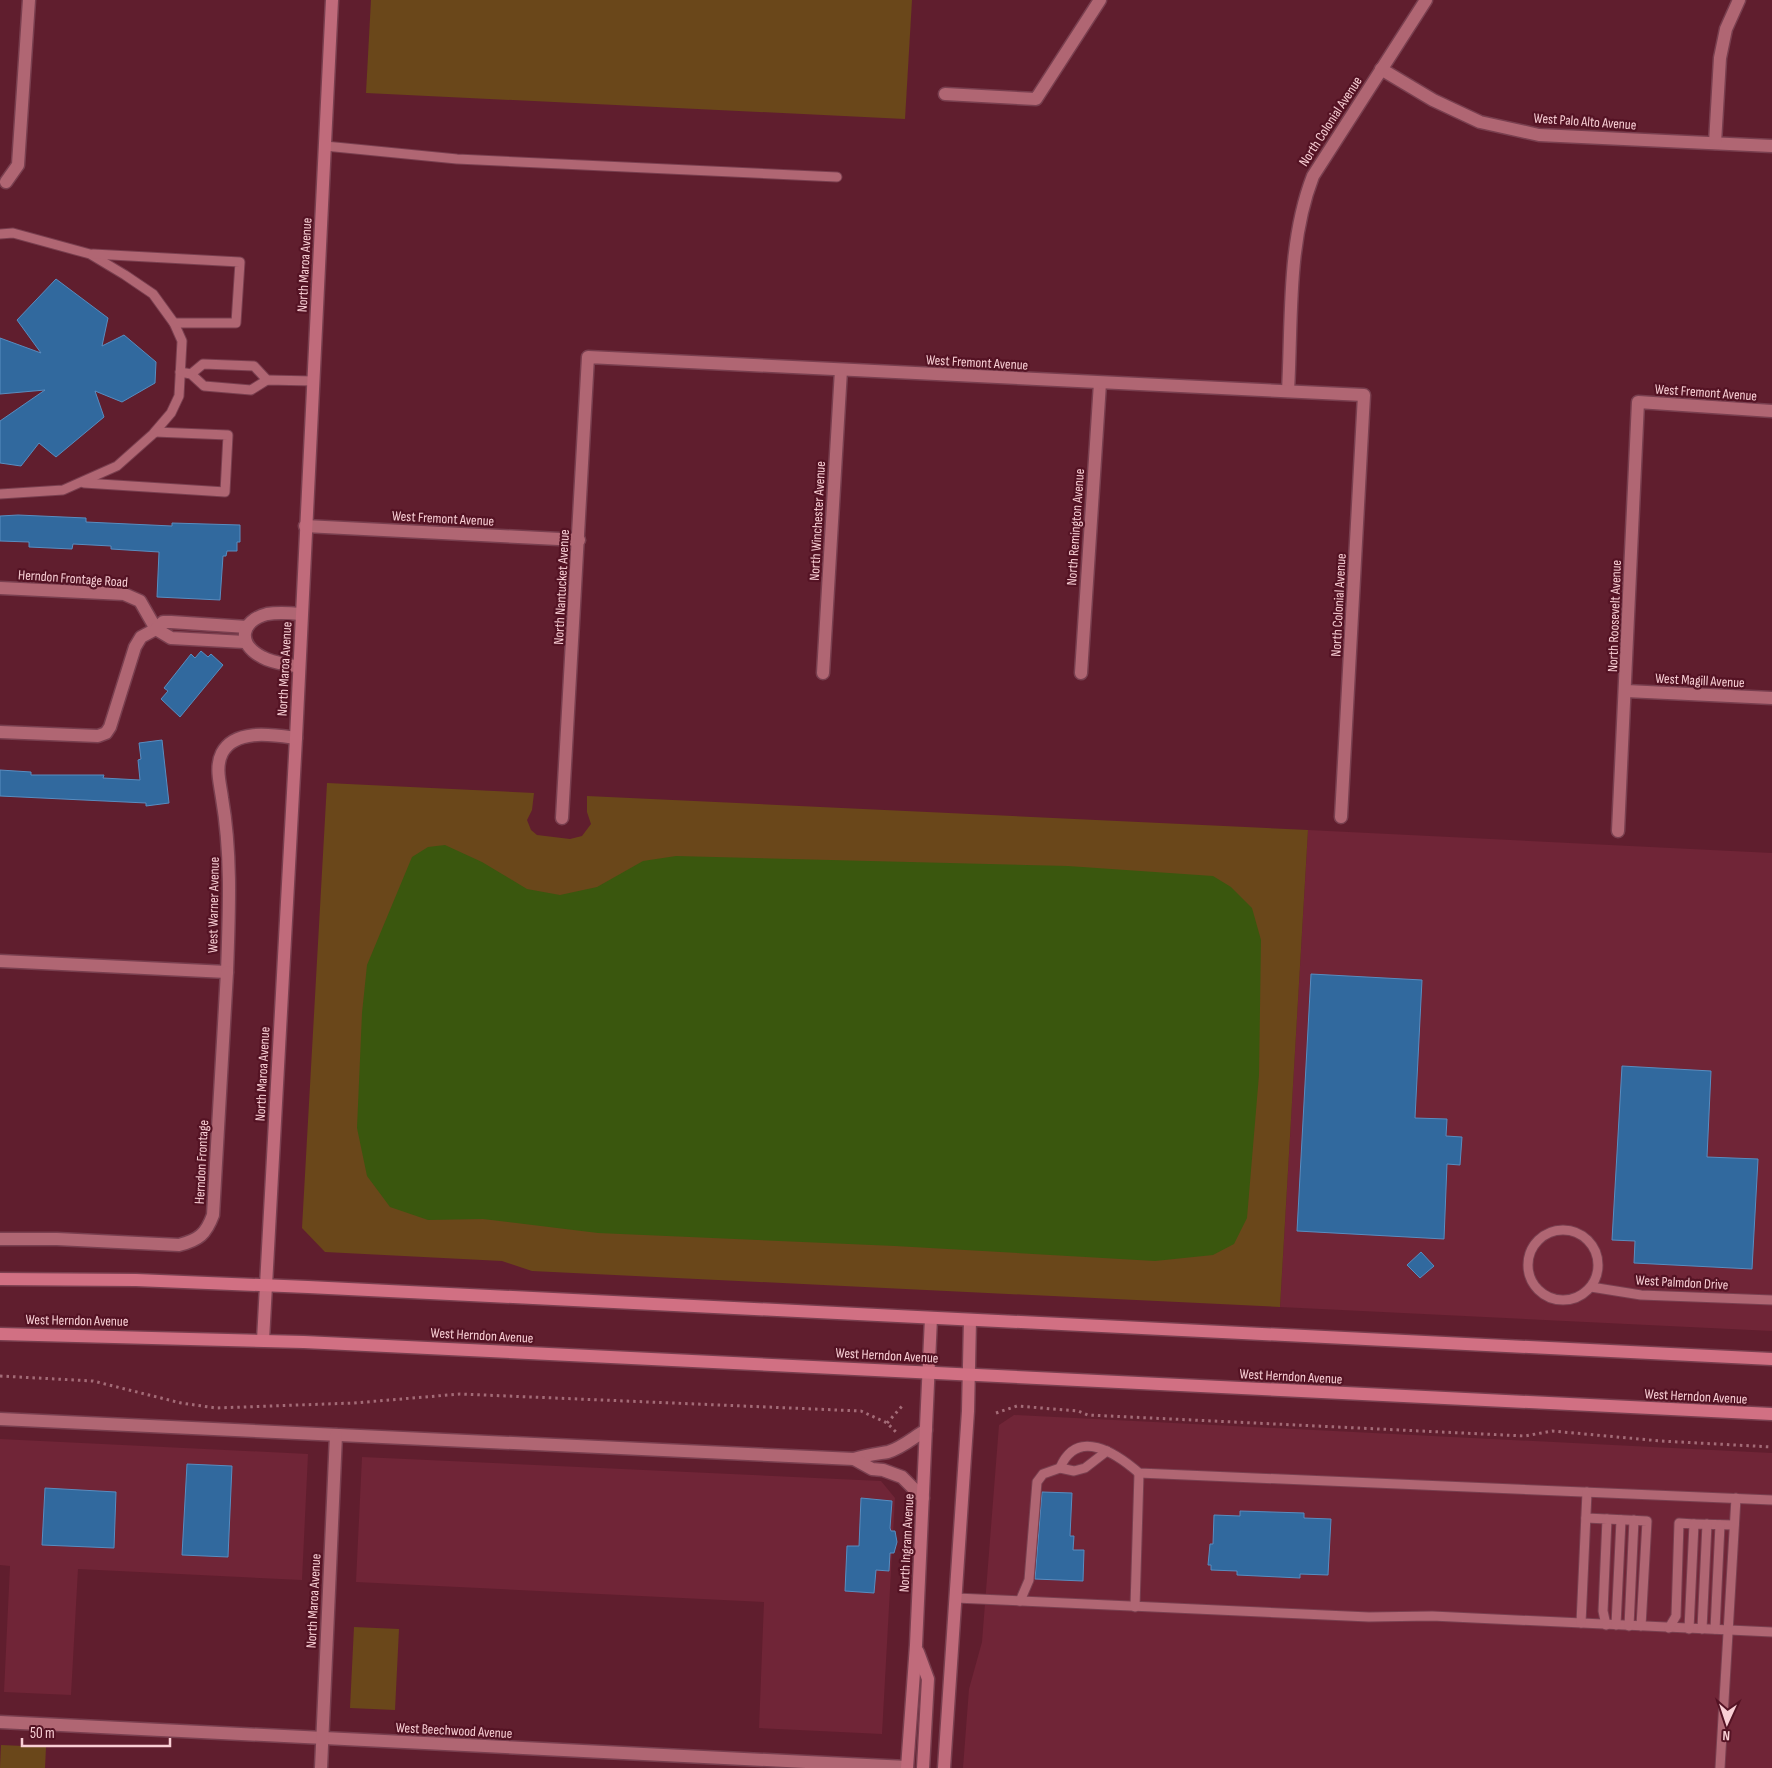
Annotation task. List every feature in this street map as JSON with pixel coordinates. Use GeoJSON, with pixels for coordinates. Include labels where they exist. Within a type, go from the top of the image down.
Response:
{"type":"FeatureCollection","features":[{"type":"Feature","properties":{"kind":"main road","name":"North Maroa Avenue"},"geometry":{"type":"LineString","coordinates":[[262,1340],[296,738],[332,0]]}},
{"type":"Feature","properties":{"kind":"main road"},"geometry":{"type":"LineString","coordinates":[[0,1279],[136,1280],[266,1285],[1772,1359]]}},
{"type":"Feature","properties":{"kind":"main road","name":"North Ingram Avenue"},"geometry":{"type":"LineString","coordinates":[[907,1767],[916,1645],[931,1318]]}},
{"type":"Feature","properties":{"kind":"main road"},"geometry":{"type":"LineString","coordinates":[[944,1768],[969,1374],[970,1320]]}},
{"type":"Feature","properties":{"kind":"main road","name":"West Herndon Avenue"},"geometry":{"type":"LineString","coordinates":[[0,1334],[262,1340],[929,1371],[1772,1414]]}},
{"type":"Feature","properties":{"kind":"main road"},"geometry":{"type":"LineString","coordinates":[[916,1645],[928,1679],[923,1768]]}},
{"type":"Feature","properties":{"kind":"street"},"geometry":{"type":"LineString","coordinates":[[6,182],[18,165],[29,0]]}},
{"type":"Feature","properties":{"kind":"street"},"geometry":{"type":"LineString","coordinates":[[945,94],[1036,99],[1100,0]]}},
{"type":"Feature","properties":{"kind":"street","name":"North Colonial Avenue"},"geometry":{"type":"LineString","coordinates":[[1288,391],[1296,232],[1302,204],[1313,176],[1426,0]]}},
{"type":"Feature","properties":{"kind":"street"},"geometry":{"type":"LineString","coordinates":[[1714,144],[1720,58],[1726,28],[1739,0]]}},
{"type":"Feature","properties":{"kind":"street","name":"West Palo Alto Avenue"},"geometry":{"type":"LineString","coordinates":[[1382,69],[1433,100],[1480,122],[1539,135],[1772,146]]}},
{"type":"Feature","properties":{"kind":"street","name":"West Fremont Avenue"},"geometry":{"type":"LineString","coordinates":[[588,357],[1364,395]]}},
{"type":"Feature","properties":{"kind":"street","name":"North Nantucket Avenue"},"geometry":{"type":"LineString","coordinates":[[562,818],[588,357]]}},
{"type":"Feature","properties":{"kind":"street","name":"North Winchester Avenue"},"geometry":{"type":"LineString","coordinates":[[823,673],[841,370]]}},
{"type":"Feature","properties":{"kind":"street","name":"North Remington Avenue"},"geometry":{"type":"LineString","coordinates":[[1081,673],[1100,382]]}},
{"type":"Feature","properties":{"kind":"street","name":"North Colonial Avenue"},"geometry":{"type":"LineString","coordinates":[[1341,817],[1364,395]]}},
{"type":"Feature","properties":{"kind":"street","name":"West Fremont Avenue"},"geometry":{"type":"LineString","coordinates":[[1638,402],[1772,411]]}},
{"type":"Feature","properties":{"kind":"street","name":"North Roosevelt Avenue"},"geometry":{"type":"LineString","coordinates":[[1618,831],[1638,402]]}},
{"type":"Feature","properties":{"kind":"street","name":"West Fremont Avenue"},"geometry":{"type":"LineString","coordinates":[[306,526],[579,540]]}},
{"type":"Feature","properties":{"kind":"street","name":"Herndon Frontage Road"},"geometry":{"type":"LineString","coordinates":[[0,588],[124,594],[140,600],[156,629]]}},
{"type":"Feature","properties":{"kind":"street"},"geometry":{"type":"LineString","coordinates":[[245,642],[247,627],[253,620],[276,612],[301,614]]}},
{"type":"Feature","properties":{"kind":"street"},"geometry":{"type":"LineString","coordinates":[[0,732],[98,736],[106,733],[110,727],[135,647],[141,637],[156,629],[163,622],[247,627]]}},
{"type":"Feature","properties":{"kind":"street"},"geometry":{"type":"LineString","coordinates":[[156,629],[171,638],[245,642],[263,658],[299,667]]}},
{"type":"Feature","properties":{"kind":"street","name":"West Magill Avenue"},"geometry":{"type":"LineString","coordinates":[[1626,690],[1772,698]]}},
{"type":"Feature","properties":{"kind":"street","name":"West Warner Avenue"},"geometry":{"type":"LineString","coordinates":[[0,961],[227,972],[230,878],[228,836],[218,775],[222,752],[245,737],[265,734],[296,738]]}},
{"type":"Feature","properties":{"kind":"street","name":"Herndon Frontage"},"geometry":{"type":"LineString","coordinates":[[0,1239],[57,1239],[179,1244],[197,1240],[203,1236],[213,1215],[227,972]]}},
{"type":"Feature","properties":{"kind":"street"},"geometry":{"type":"LineString","coordinates":[[0,1419],[854,1459],[871,1453],[890,1451],[902,1446],[926,1430]]}},
{"type":"Feature","properties":{"kind":"street","name":"North Maroa Avenue"},"geometry":{"type":"LineString","coordinates":[[321,1768],[336,1435]]}},
{"type":"Feature","properties":{"kind":"street"},"geometry":{"type":"LineString","coordinates":[[854,1459],[872,1469],[883,1470],[902,1477],[923,1498]]}},
{"type":"Feature","properties":{"kind":"street","name":"West Beechwood Avenue"},"geometry":{"type":"LineString","coordinates":[[0,1722],[907,1767]]}},
{"type":"Feature","properties":{"kind":"lane"},"geometry":{"type":"LineString","coordinates":[[325,146],[457,159],[837,177]]}},
{"type":"Feature","properties":{"kind":"lane"},"geometry":{"type":"LineString","coordinates":[[0,234],[13,233],[90,254],[240,262],[236,324],[174,322]]}},
{"type":"Feature","properties":{"kind":"lane"},"geometry":{"type":"LineString","coordinates":[[0,494],[63,490],[117,466],[155,432],[171,413],[179,396],[182,341],[174,322],[153,294],[90,254]]}},
{"type":"Feature","properties":{"kind":"lane"},"geometry":{"type":"LineString","coordinates":[[191,374],[203,364],[254,366],[267,380]]}},
{"type":"Feature","properties":{"kind":"lane"},"geometry":{"type":"LineString","coordinates":[[180,372],[191,374],[204,386],[251,390],[267,380],[312,381]]}},
{"type":"Feature","properties":{"kind":"lane"},"geometry":{"type":"LineString","coordinates":[[81,482],[226,492],[228,435],[155,432]]}},
{"type":"Feature","properties":{"kind":"lane"},"geometry":{"type":"LineString","coordinates":[[1553,1231],[1573,1231],[1584,1236],[1592,1244],[1597,1254],[1599,1266],[1591,1287],[1582,1295],[1570,1300],[1558,1300],[1546,1296],[1536,1288],[1530,1278],[1528,1266],[1530,1254],[1535,1243],[1553,1231]]}},
{"type":"Feature","properties":{"kind":"lane","name":"West Palmdon Drive"},"geometry":{"type":"LineString","coordinates":[[1591,1287],[1641,1295],[1772,1300]]}},
{"type":"Feature","properties":{"kind":"lane"},"geometry":{"type":"LineString","coordinates":[[1060,1468],[1072,1451],[1082,1446],[1093,1446],[1127,1462],[1139,1473],[1772,1500]]}},
{"type":"Feature","properties":{"kind":"lane"},"geometry":{"type":"LineString","coordinates":[[1020,1601],[1029,1580],[1037,1482],[1043,1474],[1060,1468],[1074,1471],[1085,1468],[1107,1451]]}},
{"type":"Feature","properties":{"kind":"lane"},"geometry":{"type":"LineString","coordinates":[[1135,1607],[1139,1473]]}},
{"type":"Feature","properties":{"kind":"lane"},"geometry":{"type":"LineString","coordinates":[[1581,1623],[1587,1492]]}},
{"type":"Feature","properties":{"kind":"lane"},"geometry":{"type":"LineString","coordinates":[[1720,1768],[1736,1498]]}},
{"type":"Feature","properties":{"kind":"lane"},"geometry":{"type":"LineString","coordinates":[[1586,1518],[1646,1521],[1641,1626]]}},
{"type":"Feature","properties":{"kind":"lane"},"geometry":{"type":"LineString","coordinates":[[1606,1625],[1603,1611],[1607,1520]]}},
{"type":"Feature","properties":{"kind":"lane"},"geometry":{"type":"LineString","coordinates":[[1616,1625],[1621,1520]]}},
{"type":"Feature","properties":{"kind":"lane"},"geometry":{"type":"LineString","coordinates":[[1629,1626],[1634,1520]]}},
{"type":"Feature","properties":{"kind":"lane"},"geometry":{"type":"LineString","coordinates":[[1669,1628],[1676,1616],[1679,1523],[1734,1526]]}},
{"type":"Feature","properties":{"kind":"lane"},"geometry":{"type":"LineString","coordinates":[[1689,1629],[1694,1524]]}},
{"type":"Feature","properties":{"kind":"lane"},"geometry":{"type":"LineString","coordinates":[[1702,1629],[1707,1524]]}},
{"type":"Feature","properties":{"kind":"lane"},"geometry":{"type":"LineString","coordinates":[[1716,1630],[1720,1525]]}},
{"type":"Feature","properties":{"kind":"lane"},"geometry":{"type":"LineString","coordinates":[[956,1598],[1135,1607],[1581,1623],[1772,1632]]}},
{"type":"Feature","properties":{"kind":"path"},"geometry":{"type":"LineString","coordinates":[[0,1376],[94,1381],[181,1403],[216,1408],[354,1403],[460,1394],[861,1411],[887,1423],[901,1438],[902,1446]]}},
{"type":"Feature","properties":{"kind":"path"},"geometry":{"type":"LineString","coordinates":[[887,1423],[903,1405]]}},
{"type":"Feature","properties":{"kind":"path"},"geometry":{"type":"LineString","coordinates":[[996,1413],[1017,1406],[1078,1411],[1088,1415],[1526,1436],[1552,1431],[1661,1441],[1772,1447]]}},
{"type":"Feature","properties":{"kind":"shaded area"},"geometry":{"type":"Polygon","coordinates":[[[371,0],[912,0],[905,119],[366,93],[371,0]]]}},
{"type":"Feature","properties":{"kind":"shaded area"},"geometry":{"type":"Polygon","coordinates":[[[327,783],[534,793],[532,810],[527,820],[531,830],[537,835],[570,839],[582,836],[591,824],[587,812],[587,796],[1308,830],[1280,1307],[532,1271],[502,1261],[325,1252],[302,1228],[327,783]]]}},
{"type":"Feature","properties":{"kind":"shaded area"},"geometry":{"type":"Polygon","coordinates":[[[1308,830],[1772,853],[1772,1331],[1280,1307],[1308,830]]]}},
{"type":"Feature","properties":{"kind":"shaded area"},"geometry":{"type":"Polygon","coordinates":[[[445,845],[482,862],[527,889],[560,895],[597,887],[643,861],[676,856],[1068,866],[1213,876],[1231,887],[1252,908],[1261,940],[1259,1075],[1247,1218],[1234,1244],[1213,1255],[1155,1261],[895,1246],[598,1233],[483,1219],[428,1220],[390,1207],[367,1176],[357,1128],[362,1013],[367,965],[412,857],[428,847],[445,845]]]}},
{"type":"Feature","properties":{"kind":"shaded area"},"geometry":{"type":"Polygon","coordinates":[[[1014,1415],[1772,1453],[1772,1768],[963,1768],[969,1689],[982,1642],[999,1425],[1014,1415]]]}},
{"type":"Feature","properties":{"kind":"shaded area"},"geometry":{"type":"Polygon","coordinates":[[[0,1439],[308,1454],[302,1580],[78,1569],[71,1695],[4,1692],[10,1566],[0,1565],[0,1439]]]}},
{"type":"Feature","properties":{"kind":"shaded area"},"geometry":{"type":"Polygon","coordinates":[[[362,1457],[881,1481],[895,1498],[882,1734],[759,1728],[764,1602],[356,1582],[362,1457]]]}},
{"type":"Feature","properties":{"kind":"shaded area"},"geometry":{"type":"Polygon","coordinates":[[[354,1627],[399,1629],[395,1710],[350,1708],[354,1627]]]}},
{"type":"Feature","properties":{"kind":"shaded area"},"geometry":{"type":"Polygon","coordinates":[[[1,1745],[46,1747],[45,1768],[0,1768],[1,1745]]]}},
{"type":"Feature","properties":{"kind":"building"},"geometry":{"type":"Polygon","coordinates":[[[56,279],[108,318],[102,346],[124,335],[156,362],[155,383],[122,402],[95,391],[104,417],[56,457],[39,443],[21,466],[0,463],[0,421],[45,390],[0,394],[0,338],[41,353],[17,320],[56,279]]]}},
{"type":"Feature","properties":{"kind":"building"},"geometry":{"type":"Polygon","coordinates":[[[0,516],[86,518],[86,522],[172,526],[172,523],[240,525],[240,542],[237,542],[237,551],[227,551],[226,556],[223,556],[220,600],[157,597],[159,552],[111,549],[111,546],[73,544],[72,549],[29,547],[29,542],[0,541],[0,516]]]}},
{"type":"Feature","properties":{"kind":"building"},"geometry":{"type":"Polygon","coordinates":[[[201,651],[208,657],[211,654],[223,665],[180,717],[161,699],[168,691],[164,688],[191,654],[195,658],[201,651]]]}},
{"type":"Feature","properties":{"kind":"building"},"geometry":{"type":"Polygon","coordinates":[[[162,740],[169,803],[146,806],[146,803],[0,796],[0,770],[31,772],[31,775],[104,775],[103,778],[140,780],[138,760],[141,759],[139,743],[162,740]]]}},
{"type":"Feature","properties":{"kind":"building"},"geometry":{"type":"Polygon","coordinates":[[[1311,974],[1422,980],[1415,1118],[1447,1119],[1446,1136],[1462,1137],[1460,1165],[1447,1164],[1444,1239],[1297,1231],[1311,974]]]}},
{"type":"Feature","properties":{"kind":"building"},"geometry":{"type":"Polygon","coordinates":[[[1622,1066],[1711,1071],[1707,1157],[1758,1159],[1752,1269],[1634,1263],[1635,1241],[1612,1240],[1622,1066]]]}},
{"type":"Feature","properties":{"kind":"building"},"geometry":{"type":"Polygon","coordinates":[[[1421,1252],[1434,1266],[1420,1278],[1407,1265],[1421,1252]]]}},
{"type":"Feature","properties":{"kind":"building"},"geometry":{"type":"Polygon","coordinates":[[[187,1464],[232,1466],[228,1557],[182,1555],[187,1464]]]}},
{"type":"Feature","properties":{"kind":"building"},"geometry":{"type":"Polygon","coordinates":[[[45,1488],[116,1492],[114,1548],[42,1545],[45,1488]]]}},
{"type":"Feature","properties":{"kind":"building"},"geometry":{"type":"Polygon","coordinates":[[[1042,1492],[1072,1493],[1070,1536],[1074,1536],[1073,1550],[1084,1550],[1083,1581],[1035,1579],[1042,1492]]]}},
{"type":"Feature","properties":{"kind":"building"},"geometry":{"type":"Polygon","coordinates":[[[861,1498],[892,1501],[890,1528],[891,1531],[895,1531],[897,1542],[894,1553],[890,1553],[889,1571],[876,1570],[874,1593],[845,1591],[847,1546],[859,1546],[861,1498]]]}},
{"type":"Feature","properties":{"kind":"building"},"geometry":{"type":"Polygon","coordinates":[[[1240,1511],[1304,1513],[1304,1518],[1331,1519],[1328,1575],[1300,1574],[1300,1578],[1237,1575],[1237,1571],[1211,1570],[1211,1565],[1208,1565],[1210,1544],[1213,1544],[1214,1515],[1240,1516],[1240,1511]]]}}]}
